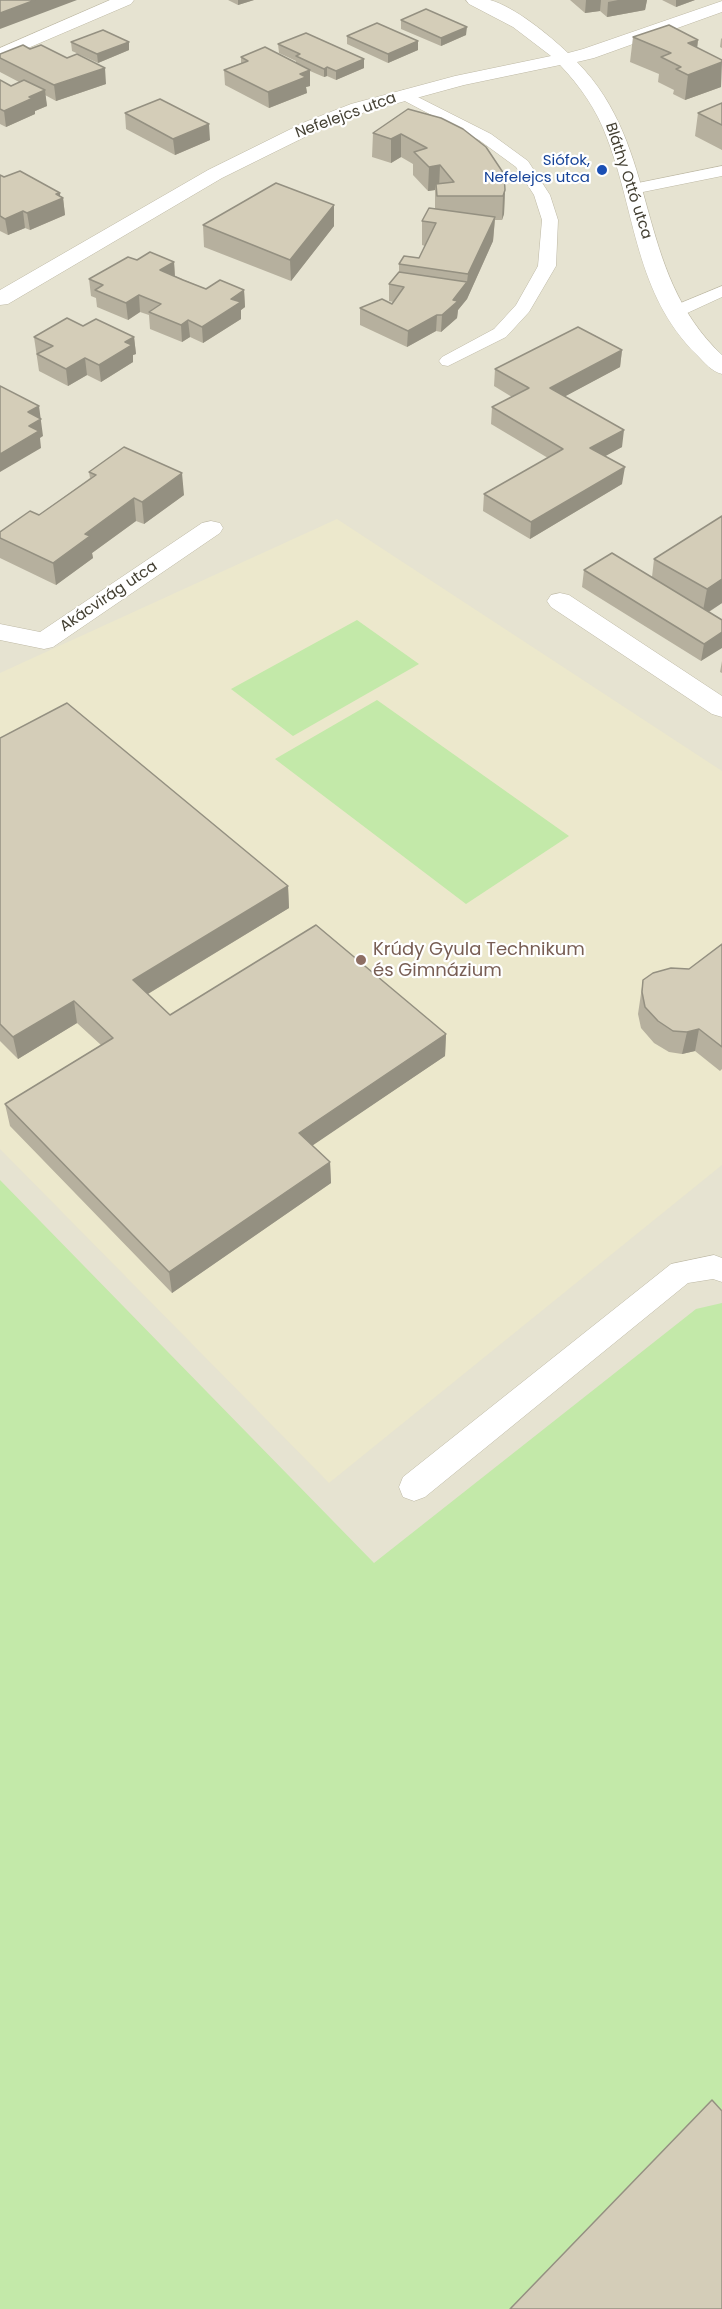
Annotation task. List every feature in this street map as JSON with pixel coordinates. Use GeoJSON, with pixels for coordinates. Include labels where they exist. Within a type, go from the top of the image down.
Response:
{"type":"FeatureCollection","features":[{"type":"Feature","properties":{"kind":"street"},"geometry":{"type":"LineString","coordinates":[[0,55],[125,0]]}},
{"type":"Feature","properties":{"kind":"street","name":"Bláthy Ottó utca"},"geometry":{"type":"LineString","coordinates":[[475,0],[500,11],[529,29],[566,59],[582,76],[601,105],[616,135],[656,271],[686,329],[722,367]]}},
{"type":"Feature","properties":{"kind":"street","name":"Nefelejcs utca"},"geometry":{"type":"LineString","coordinates":[[0,299],[215,174],[267,146],[330,119],[404,95],[501,71],[588,54],[722,6]]}},
{"type":"Feature","properties":{"kind":"street","name":"Akácvirág utca"},"geometry":{"type":"LineString","coordinates":[[0,633],[44,640],[211,528]]}},
{"type":"Feature","properties":{"kind":"street"},"geometry":{"type":"LineString","coordinates":[[560,601],[722,708]]}},
{"type":"Feature","properties":{"kind":"lane"},"geometry":{"type":"LineString","coordinates":[[404,95],[485,137],[522,164],[542,195],[550,219],[547,266],[523,308],[500,333],[448,361]]}},
{"type":"Feature","properties":{"kind":"lane"},"geometry":{"type":"LineString","coordinates":[[633,189],[722,171]]}},
{"type":"Feature","properties":{"kind":"lane"},"geometry":{"type":"LineString","coordinates":[[677,311],[722,291]]}},
{"type":"Feature","properties":{"kind":"lane"},"geometry":{"type":"LineString","coordinates":[[414,1487],[681,1272],[714,1267],[722,1270]]}},
{"type":"Feature","properties":{"kind":"shaded area"},"geometry":{"type":"Polygon","coordinates":[[[0,0],[722,0],[722,2309],[0,2309],[0,0]]]}},
{"type":"Feature","properties":{"kind":"shaded area","name":"Krúdy Gyula Technikum és Gimnázium"},"geometry":{"type":"Polygon","coordinates":[[[337,519],[722,771],[722,1165],[329,1483],[0,1149],[0,673],[337,519]]]}},
{"type":"Feature","properties":{"kind":"green space"},"geometry":{"type":"Polygon","coordinates":[[[357,620],[419,664],[293,736],[231,689],[357,620]]]}},
{"type":"Feature","properties":{"kind":"green space"},"geometry":{"type":"Polygon","coordinates":[[[377,700],[569,836],[466,904],[275,759],[377,700]]]}},
{"type":"Feature","properties":{"kind":"green space"},"geometry":{"type":"Polygon","coordinates":[[[0,1180],[374,1563],[696,1309],[722,1303],[722,2309],[0,2309],[0,1180]]]}},
{"type":"Feature","properties":{"kind":"building"},"geometry":{"type":"Polygon","coordinates":[[[0,0],[35,0],[0,13],[0,0]]]}},
{"type":"Feature","properties":{"kind":"building"},"geometry":{"type":"Polygon","coordinates":[[[426,9],[467,27],[441,38],[401,20],[426,9]]]}},
{"type":"Feature","properties":{"kind":"building"},"geometry":{"type":"Polygon","coordinates":[[[377,23],[418,41],[388,54],[347,36],[377,23]]]}},
{"type":"Feature","properties":{"kind":"building"},"geometry":{"type":"Polygon","coordinates":[[[669,25],[698,40],[688,43],[722,62],[688,75],[676,69],[681,67],[661,57],[671,53],[633,37],[669,25]]]}},
{"type":"Feature","properties":{"kind":"building"},"geometry":{"type":"Polygon","coordinates":[[[103,30],[129,42],[97,54],[71,42],[103,30]]]}},
{"type":"Feature","properties":{"kind":"building"},"geometry":{"type":"Polygon","coordinates":[[[306,33],[364,59],[336,71],[327,67],[324,69],[296,56],[300,54],[278,44],[306,33]]]}},
{"type":"Feature","properties":{"kind":"building"},"geometry":{"type":"Polygon","coordinates":[[[23,45],[30,49],[41,45],[67,58],[77,54],[105,68],[54,85],[0,58],[0,54],[23,45]]]}},
{"type":"Feature","properties":{"kind":"building"},"geometry":{"type":"Polygon","coordinates":[[[265,47],[310,70],[300,74],[306,77],[268,92],[224,70],[248,61],[241,57],[265,47]]]}},
{"type":"Feature","properties":{"kind":"building"},"geometry":{"type":"Polygon","coordinates":[[[0,80],[11,86],[24,80],[45,90],[4,111],[0,109],[0,80]]]}},
{"type":"Feature","properties":{"kind":"building"},"geometry":{"type":"Polygon","coordinates":[[[160,99],[209,124],[173,139],[125,113],[160,99]]]}},
{"type":"Feature","properties":{"kind":"building"},"geometry":{"type":"Polygon","coordinates":[[[722,103],[722,125],[698,113],[722,103]]]}},
{"type":"Feature","properties":{"kind":"building"},"geometry":{"type":"Polygon","coordinates":[[[408,109],[441,118],[463,129],[486,147],[504,174],[503,196],[437,196],[436,184],[454,182],[440,165],[429,167],[414,152],[427,148],[401,134],[391,139],[373,133],[408,109]]]}},
{"type":"Feature","properties":{"kind":"building"},"geometry":{"type":"Polygon","coordinates":[[[20,171],[60,193],[56,194],[63,198],[27,213],[23,211],[5,219],[0,216],[0,175],[4,177],[20,171]]]}},
{"type":"Feature","properties":{"kind":"building"},"geometry":{"type":"Polygon","coordinates":[[[276,183],[334,205],[290,260],[203,225],[276,183]]]}},
{"type":"Feature","properties":{"kind":"building"},"geometry":{"type":"Polygon","coordinates":[[[429,208],[495,217],[468,274],[399,264],[404,256],[419,258],[436,223],[422,221],[429,208]]]}},
{"type":"Feature","properties":{"kind":"building"},"geometry":{"type":"Polygon","coordinates":[[[150,252],[174,262],[160,270],[183,280],[206,289],[220,280],[244,290],[231,299],[241,302],[202,327],[188,320],[181,325],[149,312],[161,304],[139,295],[126,303],[95,290],[103,285],[89,279],[128,257],[137,260],[150,252]]]}},
{"type":"Feature","properties":{"kind":"building"},"geometry":{"type":"Polygon","coordinates":[[[399,272],[467,282],[453,300],[458,301],[442,315],[437,315],[408,331],[360,308],[382,299],[392,304],[404,287],[389,284],[399,272]]]}},
{"type":"Feature","properties":{"kind":"building"},"geometry":{"type":"Polygon","coordinates":[[[67,318],[83,326],[96,319],[134,337],[125,342],[132,345],[99,365],[85,358],[66,369],[37,354],[53,346],[34,337],[67,318]]]}},
{"type":"Feature","properties":{"kind":"building"},"geometry":{"type":"Polygon","coordinates":[[[578,327],[622,350],[550,388],[624,430],[590,448],[625,467],[531,522],[484,494],[563,449],[492,407],[529,388],[495,369],[578,327]]]}},
{"type":"Feature","properties":{"kind":"building"},"geometry":{"type":"Polygon","coordinates":[[[0,386],[39,406],[28,412],[41,419],[29,426],[39,431],[0,454],[0,386]]]}},
{"type":"Feature","properties":{"kind":"building"},"geometry":{"type":"Polygon","coordinates":[[[124,447],[182,473],[142,502],[134,498],[85,534],[90,536],[53,563],[0,538],[0,532],[30,511],[39,515],[96,475],[89,472],[124,447]]]}},
{"type":"Feature","properties":{"kind":"building"},"geometry":{"type":"Polygon","coordinates":[[[722,516],[722,579],[707,589],[654,559],[722,516]]]}},
{"type":"Feature","properties":{"kind":"building"},"geometry":{"type":"Polygon","coordinates":[[[612,553],[722,620],[722,632],[704,644],[584,570],[612,553]]]}},
{"type":"Feature","properties":{"kind":"building"},"geometry":{"type":"Polygon","coordinates":[[[67,703],[288,886],[133,980],[170,1015],[316,925],[446,1034],[299,1133],[330,1162],[169,1272],[5,1104],[113,1038],[74,1001],[13,1037],[0,1024],[0,738],[67,703]]]}},
{"type":"Feature","properties":{"kind":"building"},"geometry":{"type":"Polygon","coordinates":[[[722,944],[722,1047],[699,1029],[687,1032],[673,1031],[658,1021],[645,1007],[642,992],[643,980],[653,973],[671,968],[689,969],[722,944]]]}},
{"type":"Feature","properties":{"kind":"building"},"geometry":{"type":"Polygon","coordinates":[[[712,2100],[722,2111],[722,2309],[510,2309],[712,2100]]]}},
{"type":"Feature","properties":{"kind":"place","name":"Siófok, Nefelejcs utca"},"geometry":{"type":"Point","coordinates":[602,170]}},
{"type":"Feature","properties":{"kind":"place","name":"Krúdy Gyula Technikum és Gimnázium"},"geometry":{"type":"Point","coordinates":[361,960]}}]}
